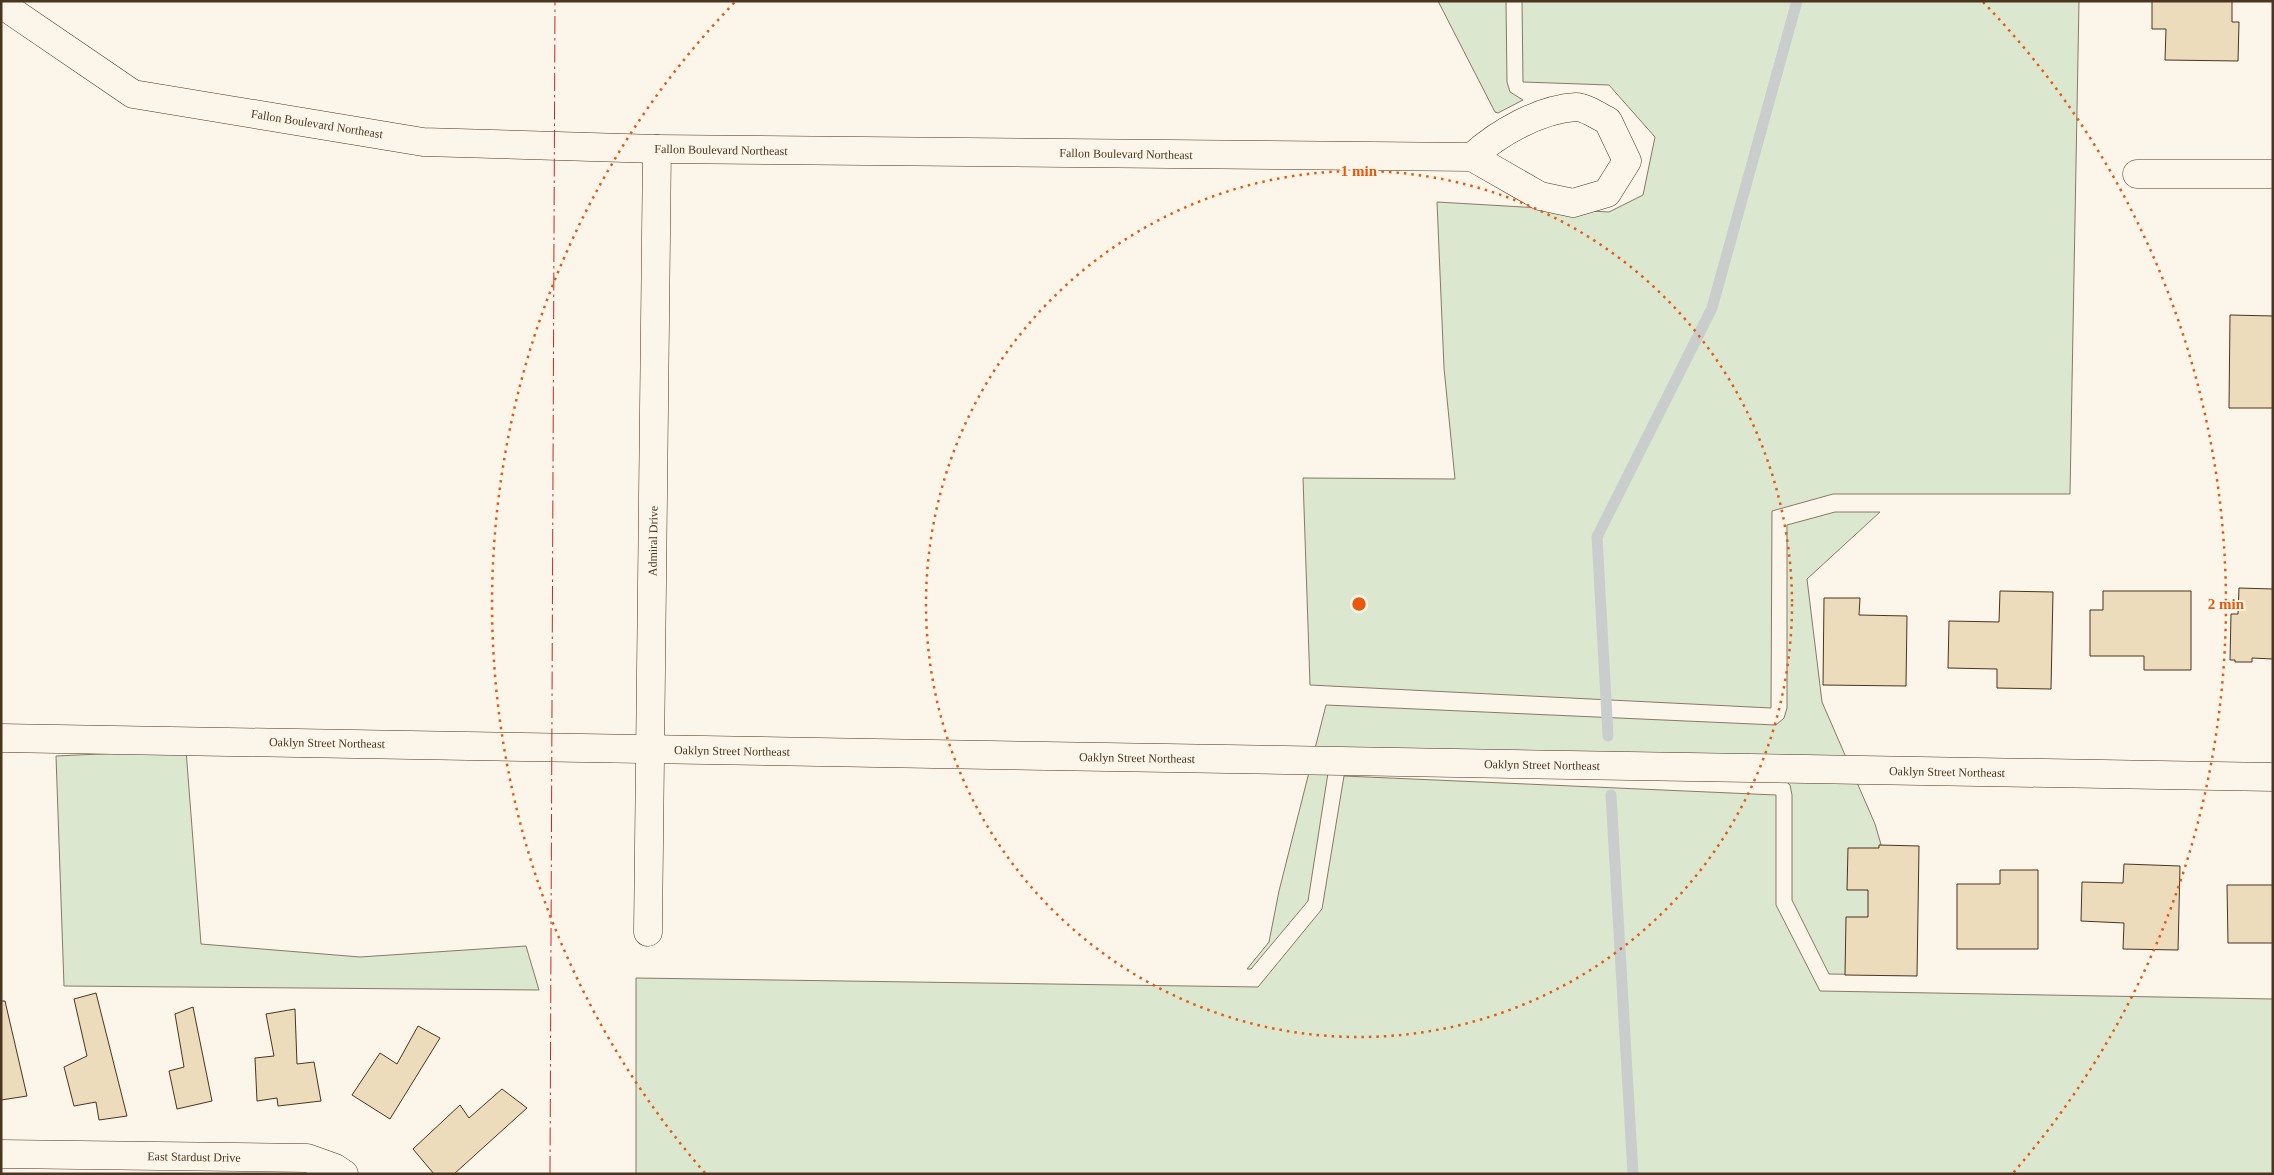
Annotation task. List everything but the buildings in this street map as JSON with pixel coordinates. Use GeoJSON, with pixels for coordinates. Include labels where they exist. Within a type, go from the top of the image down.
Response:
{"type":"FeatureCollection","features":[{"type":"Feature","properties":{"kind":"street","name":"Fallon Boulevard Northeast"},"geometry":{"type":"LineString","coordinates":[[1,4],[133,94],[424,142],[657,149],[1472,157],[1540,196],[1573,203],[1607,193],[1626,161],[1608,120],[1578,107],[1536,116],[1489,141],[1472,157]]}},
{"type":"Feature","properties":{"kind":"street","name":"Admiral Drive"},"geometry":{"type":"LineString","coordinates":[[648,932],[657,149]]}},
{"type":"Feature","properties":{"kind":"street"},"geometry":{"type":"LineString","coordinates":[[2137,174],[2273,174]]}},
{"type":"Feature","properties":{"kind":"street","name":"Oaklyn Street Northeast"},"geometry":{"type":"LineString","coordinates":[[1,738],[2273,777]]}},
{"type":"Feature","properties":{"kind":"street","name":"East Stardust Drive"},"geometry":{"type":"LineString","coordinates":[[1,1154],[40,1164],[307,1158],[335,1168],[344,1174]]}},
{"type":"Feature","properties":{"kind":"green space"},"geometry":{"type":"Polygon","coordinates":[[[1438,1],[1506,1],[1507,82],[1510,92],[1523,100],[1498,113],[1495,112],[1438,1]]]}},
{"type":"Feature","properties":{"kind":"green space"},"geometry":{"type":"Polygon","coordinates":[[[1522,1],[2079,1],[2070,494],[1833,494],[1772,511],[1771,708],[1310,685],[1303,478],[1455,479],[1444,368],[1437,202],[1609,212],[1643,195],[1655,137],[1609,85],[1523,82],[1522,1]]]}},
{"type":"Feature","properties":{"kind":"green space"},"geometry":{"type":"Polygon","coordinates":[[[1835,512],[1880,512],[1807,579],[1822,702],[1875,824],[1913,954],[1905,975],[1829,974],[1792,900],[1792,795],[1790,785],[1782,778],[1328,773],[1308,901],[1251,969],[1247,969],[1269,942],[1279,891],[1326,705],[1776,725],[1784,718],[1787,708],[1787,525],[1835,512]]]}},
{"type":"Feature","properties":{"kind":"green space"},"geometry":{"type":"Polygon","coordinates":[[[186,750],[201,944],[360,957],[526,946],[539,990],[64,986],[56,756],[186,750]]]}},
{"type":"Feature","properties":{"kind":"green space"},"geometry":{"type":"Polygon","coordinates":[[[1344,776],[1776,795],[1776,905],[1820,991],[2273,999],[2273,1174],[636,1174],[636,978],[1258,987],[1322,909],[1344,776]]]}},
{"type":"Feature","properties":{"kind":"waterway"},"geometry":{"type":"LineString","coordinates":[[1608,736],[1597,537],[1712,308],[1797,1]]}},
{"type":"Feature","properties":{"kind":"waterway"},"geometry":{"type":"LineString","coordinates":[[1611,795],[1633,1174]]}},
{"type":"Feature","properties":{"kind":"power"},"geometry":{"type":"LineString","coordinates":[[550,1174],[555,1]]}}]}
